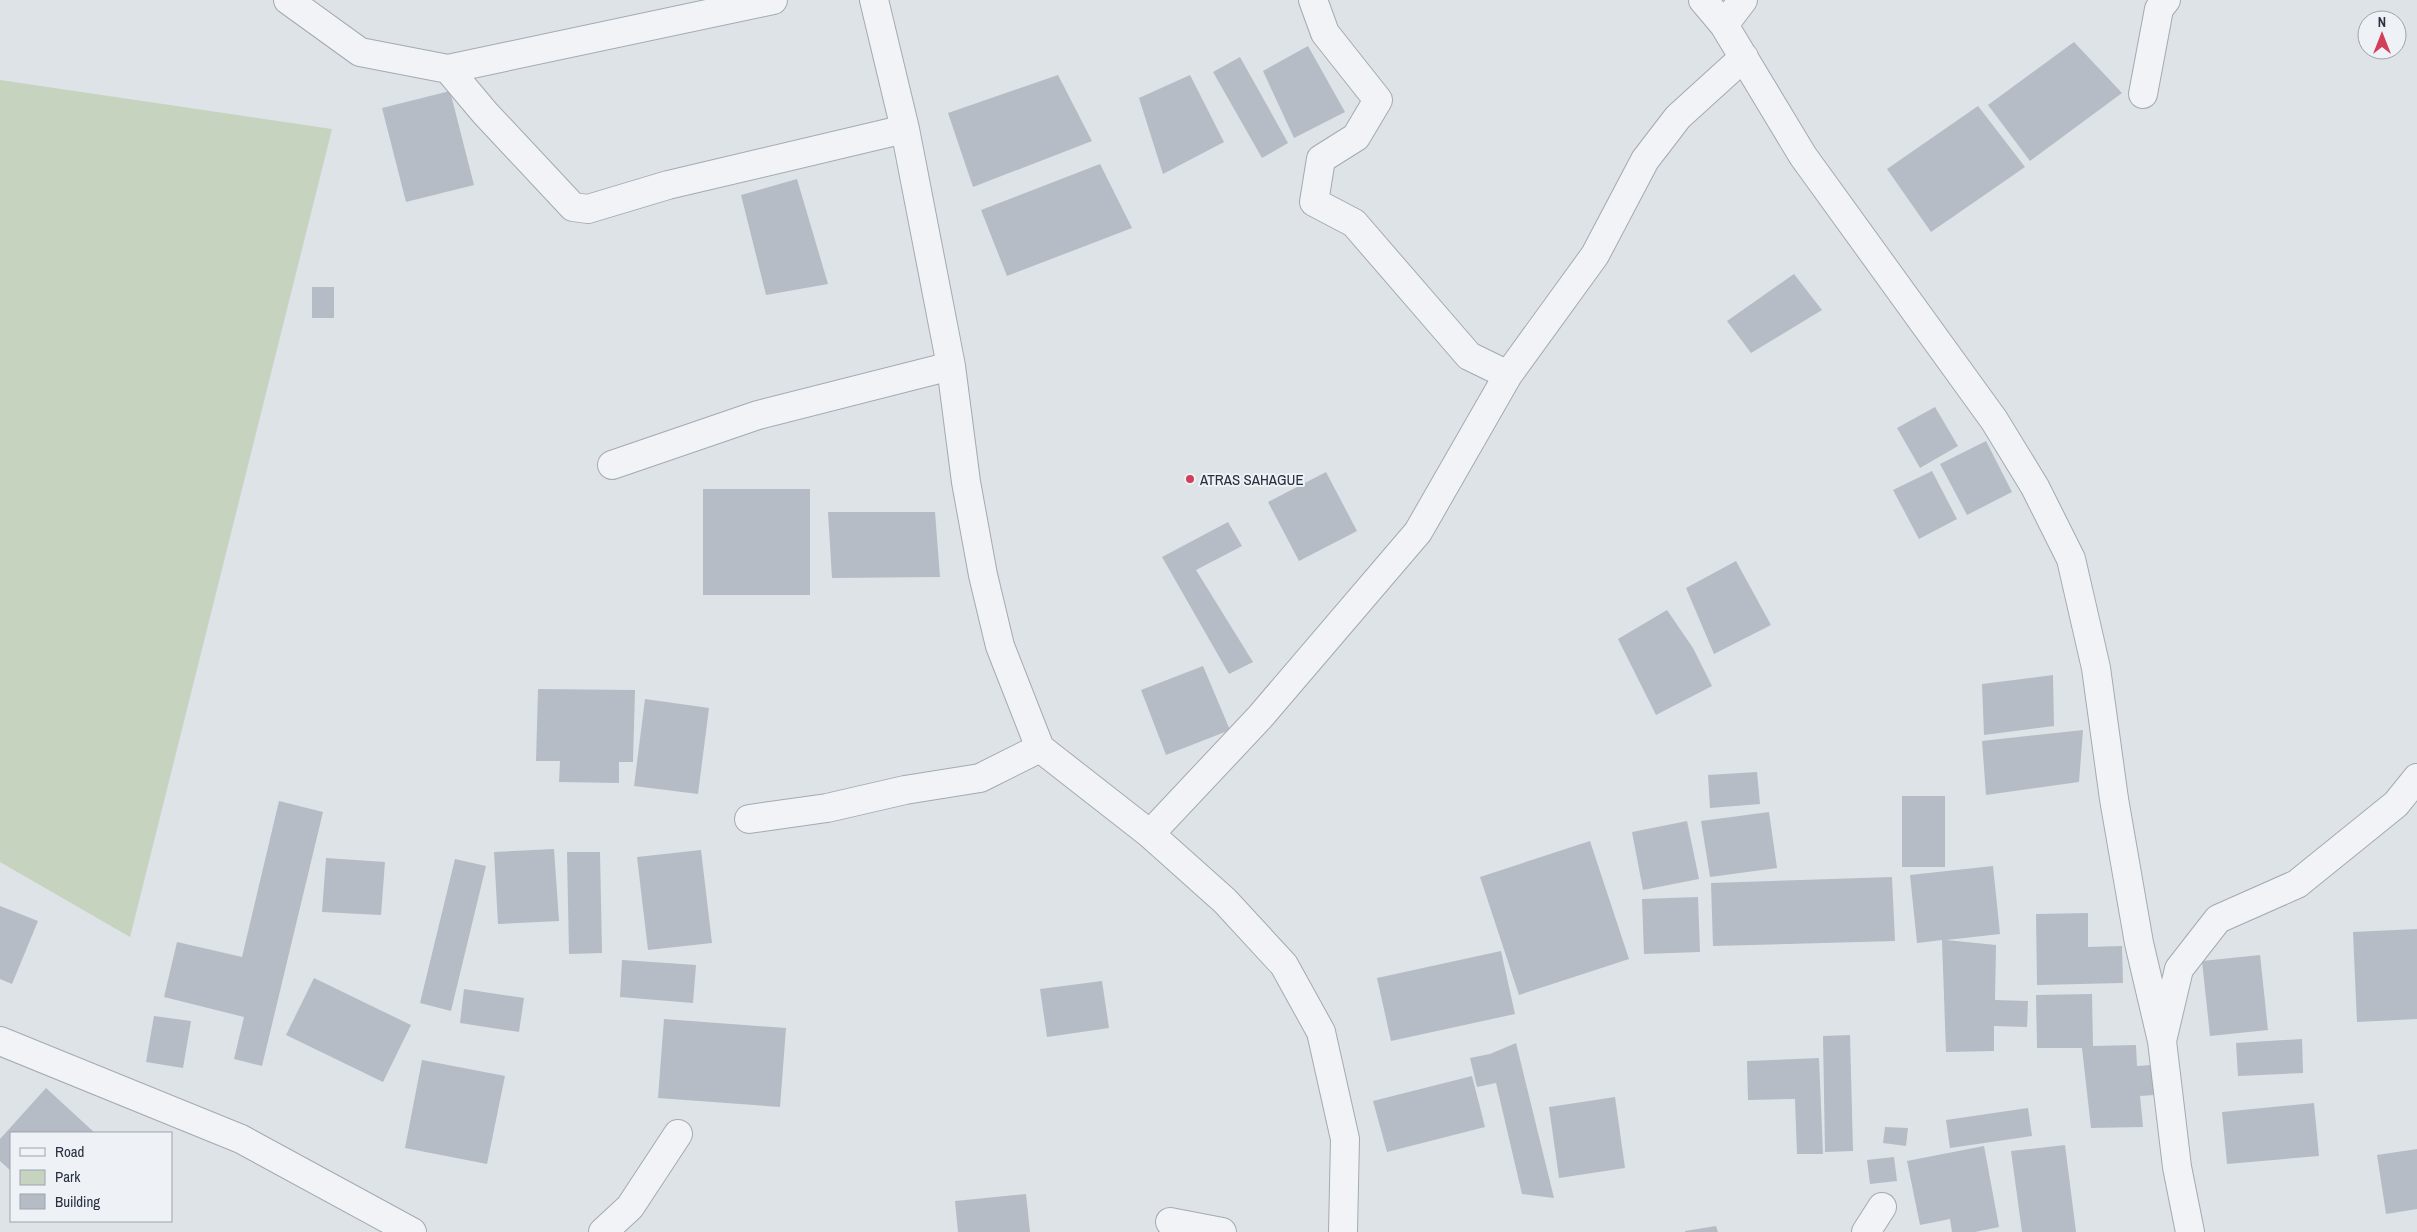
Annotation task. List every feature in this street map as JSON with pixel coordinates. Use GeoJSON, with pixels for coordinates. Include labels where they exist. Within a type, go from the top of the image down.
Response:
{"type":"FeatureCollection","features":[{"type":"Feature","properties":{"kind":"street"},"geometry":{"type":"LineString","coordinates":[[288,0],[360,52],[448,69],[773,0]]}},
{"type":"Feature","properties":{"kind":"street"},"geometry":{"type":"LineString","coordinates":[[874,0],[906,129],[951,366],[966,482],[982,575],[1000,646],[1040,748],[1150,834],[1225,901],[1284,964],[1321,1032],[1345,1139],[1342,1232]]}},
{"type":"Feature","properties":{"kind":"street"},"geometry":{"type":"LineString","coordinates":[[1313,0],[1324,33],[1378,100],[1356,137],[1321,159],[1314,202],[1354,223],[1469,356],[1508,375]]}},
{"type":"Feature","properties":{"kind":"street"},"geometry":{"type":"LineString","coordinates":[[1703,0],[1724,25],[1803,156],[1994,420],[2035,487],[2071,558],[2096,668],[2114,799],[2139,943],[2162,1041],[2177,1166],[2190,1232]]}},
{"type":"Feature","properties":{"kind":"street"},"geometry":{"type":"LineString","coordinates":[[1724,25],[1743,0]]}},
{"type":"Feature","properties":{"kind":"street"},"geometry":{"type":"LineString","coordinates":[[2143,94],[2159,9],[2166,0]]}},
{"type":"Feature","properties":{"kind":"street"},"geometry":{"type":"LineString","coordinates":[[1150,834],[1260,717],[1418,532],[1508,375],[1595,255],[1645,160],[1678,117],[1744,57]]}},
{"type":"Feature","properties":{"kind":"street"},"geometry":{"type":"LineString","coordinates":[[448,69],[573,207],[588,209],[668,186],[906,129]]}},
{"type":"Feature","properties":{"kind":"street"},"geometry":{"type":"LineString","coordinates":[[612,465],[758,415],[951,366]]}},
{"type":"Feature","properties":{"kind":"street"},"geometry":{"type":"LineString","coordinates":[[749,819],[827,808],[906,790],[980,778],[1040,748]]}},
{"type":"Feature","properties":{"kind":"street"},"geometry":{"type":"LineString","coordinates":[[2162,1041],[2180,969],[2218,919],[2297,884],[2396,804],[2417,778]]}},
{"type":"Feature","properties":{"kind":"street"},"geometry":{"type":"LineString","coordinates":[[0,1041],[241,1139],[411,1232]]}},
{"type":"Feature","properties":{"kind":"street"},"geometry":{"type":"LineString","coordinates":[[603,1232],[630,1206],[678,1134]]}},
{"type":"Feature","properties":{"kind":"street"},"geometry":{"type":"LineString","coordinates":[[1866,1232],[1882,1206]]}},
{"type":"Feature","properties":{"kind":"street"},"geometry":{"type":"LineString","coordinates":[[1170,1222],[1222,1232]]}},
{"type":"Feature","properties":{"kind":"green space"},"geometry":{"type":"Polygon","coordinates":[[[0,80],[332,129],[130,937],[0,862],[0,80]]]}},
{"type":"Feature","properties":{"kind":"building"},"geometry":{"type":"Polygon","coordinates":[[[2074,42],[2122,93],[2030,161],[1988,105],[2074,42]]]}},
{"type":"Feature","properties":{"kind":"building"},"geometry":{"type":"Polygon","coordinates":[[[1308,46],[1345,112],[1294,138],[1263,71],[1308,46]]]}},
{"type":"Feature","properties":{"kind":"building"},"geometry":{"type":"Polygon","coordinates":[[[1240,57],[1288,143],[1262,158],[1213,72],[1240,57]]]}},
{"type":"Feature","properties":{"kind":"building"},"geometry":{"type":"Polygon","coordinates":[[[1058,75],[1092,141],[973,187],[948,113],[1058,75]]]}},
{"type":"Feature","properties":{"kind":"building"},"geometry":{"type":"Polygon","coordinates":[[[1190,75],[1224,142],[1163,174],[1139,98],[1190,75]]]}},
{"type":"Feature","properties":{"kind":"building"},"geometry":{"type":"Polygon","coordinates":[[[450,91],[474,185],[406,202],[382,108],[450,91]]]}},
{"type":"Feature","properties":{"kind":"building"},"geometry":{"type":"Polygon","coordinates":[[[1978,106],[2025,167],[1931,232],[1887,169],[1978,106]]]}},
{"type":"Feature","properties":{"kind":"building"},"geometry":{"type":"Polygon","coordinates":[[[1100,164],[1132,228],[1007,276],[981,210],[1100,164]]]}},
{"type":"Feature","properties":{"kind":"building"},"geometry":{"type":"Polygon","coordinates":[[[797,179],[828,284],[766,295],[741,195],[797,179]]]}},
{"type":"Feature","properties":{"kind":"building"},"geometry":{"type":"Polygon","coordinates":[[[1794,274],[1822,310],[1751,353],[1727,321],[1794,274]]]}},
{"type":"Feature","properties":{"kind":"building"},"geometry":{"type":"Polygon","coordinates":[[[312,287],[334,287],[334,318],[312,318],[312,287]]]}},
{"type":"Feature","properties":{"kind":"building"},"geometry":{"type":"Polygon","coordinates":[[[1935,407],[1958,446],[1920,468],[1897,428],[1935,407]]]}},
{"type":"Feature","properties":{"kind":"building"},"geometry":{"type":"Polygon","coordinates":[[[1986,441],[2012,492],[1967,515],[1940,464],[1986,441]]]}},
{"type":"Feature","properties":{"kind":"building"},"geometry":{"type":"Polygon","coordinates":[[[1932,471],[1957,519],[1919,539],[1893,490],[1932,471]]]}},
{"type":"Feature","properties":{"kind":"building"},"geometry":{"type":"Polygon","coordinates":[[[1326,472],[1357,531],[1299,561],[1268,502],[1326,472]]]}},
{"type":"Feature","properties":{"kind":"building"},"geometry":{"type":"Polygon","coordinates":[[[703,489],[810,489],[810,595],[703,595],[703,489]]]}},
{"type":"Feature","properties":{"kind":"building"},"geometry":{"type":"Polygon","coordinates":[[[828,512],[935,512],[940,577],[832,578],[828,512]]]}},
{"type":"Feature","properties":{"kind":"building"},"geometry":{"type":"Polygon","coordinates":[[[1228,522],[1242,546],[1196,570],[1253,662],[1229,674],[1162,557],[1228,522]]]}},
{"type":"Feature","properties":{"kind":"building"},"geometry":{"type":"Polygon","coordinates":[[[1736,561],[1771,625],[1714,654],[1686,588],[1736,561]]]}},
{"type":"Feature","properties":{"kind":"building"},"geometry":{"type":"Polygon","coordinates":[[[1667,610],[1693,648],[1712,686],[1656,715],[1618,639],[1667,610]]]}},
{"type":"Feature","properties":{"kind":"building"},"geometry":{"type":"Polygon","coordinates":[[[1203,666],[1230,730],[1166,755],[1141,690],[1203,666]]]}},
{"type":"Feature","properties":{"kind":"building"},"geometry":{"type":"Polygon","coordinates":[[[2053,675],[2054,726],[1984,735],[1982,684],[2053,675]]]}},
{"type":"Feature","properties":{"kind":"building"},"geometry":{"type":"Polygon","coordinates":[[[538,689],[635,690],[633,762],[619,762],[619,783],[559,782],[560,761],[536,761],[538,689]]]}},
{"type":"Feature","properties":{"kind":"building"},"geometry":{"type":"Polygon","coordinates":[[[645,699],[709,708],[698,794],[634,786],[645,699]]]}},
{"type":"Feature","properties":{"kind":"building"},"geometry":{"type":"Polygon","coordinates":[[[2083,730],[2079,782],[1986,795],[1982,741],[2083,730]]]}},
{"type":"Feature","properties":{"kind":"building"},"geometry":{"type":"Polygon","coordinates":[[[1757,772],[1760,804],[1710,808],[1708,775],[1757,772]]]}},
{"type":"Feature","properties":{"kind":"building"},"geometry":{"type":"Polygon","coordinates":[[[1902,796],[1945,796],[1945,867],[1902,867],[1902,796]]]}},
{"type":"Feature","properties":{"kind":"building"},"geometry":{"type":"Polygon","coordinates":[[[279,801],[323,812],[262,1066],[234,1059],[244,1017],[164,997],[177,942],[242,957],[279,801]]]}},
{"type":"Feature","properties":{"kind":"building"},"geometry":{"type":"Polygon","coordinates":[[[1769,812],[1777,868],[1710,877],[1701,821],[1769,812]]]}},
{"type":"Feature","properties":{"kind":"building"},"geometry":{"type":"Polygon","coordinates":[[[1687,821],[1699,879],[1643,890],[1632,832],[1687,821]]]}},
{"type":"Feature","properties":{"kind":"building"},"geometry":{"type":"Polygon","coordinates":[[[1590,841],[1629,959],[1519,995],[1480,877],[1590,841]]]}},
{"type":"Feature","properties":{"kind":"building"},"geometry":{"type":"Polygon","coordinates":[[[554,849],[559,921],[498,924],[494,852],[554,849]]]}},
{"type":"Feature","properties":{"kind":"building"},"geometry":{"type":"Polygon","coordinates":[[[701,850],[712,943],[648,950],[637,857],[701,850]]]}},
{"type":"Feature","properties":{"kind":"building"},"geometry":{"type":"Polygon","coordinates":[[[567,852],[600,852],[602,953],[569,954],[567,852]]]}},
{"type":"Feature","properties":{"kind":"building"},"geometry":{"type":"Polygon","coordinates":[[[326,858],[385,862],[381,915],[322,912],[326,858]]]}},
{"type":"Feature","properties":{"kind":"building"},"geometry":{"type":"Polygon","coordinates":[[[455,859],[486,866],[451,1011],[420,1003],[455,859]]]}},
{"type":"Feature","properties":{"kind":"building"},"geometry":{"type":"Polygon","coordinates":[[[1993,866],[2000,934],[1946,940],[1996,945],[1995,1000],[2028,1001],[2027,1027],[1994,1026],[1994,1051],[1946,1052],[1942,940],[1917,943],[1910,875],[1993,866]]]}},
{"type":"Feature","properties":{"kind":"building"},"geometry":{"type":"Polygon","coordinates":[[[1892,877],[1895,941],[1713,946],[1711,883],[1892,877]]]}},
{"type":"Feature","properties":{"kind":"building"},"geometry":{"type":"Polygon","coordinates":[[[1698,897],[1700,952],[1644,954],[1642,899],[1698,897]]]}},
{"type":"Feature","properties":{"kind":"building"},"geometry":{"type":"Polygon","coordinates":[[[0,906],[38,921],[12,984],[0,979],[0,906]]]}},
{"type":"Feature","properties":{"kind":"building"},"geometry":{"type":"Polygon","coordinates":[[[2088,913],[2088,947],[2122,946],[2123,983],[2037,985],[2036,914],[2088,913]]]}},
{"type":"Feature","properties":{"kind":"building"},"geometry":{"type":"Polygon","coordinates":[[[2417,929],[2417,1019],[2357,1022],[2353,932],[2417,929]]]}},
{"type":"Feature","properties":{"kind":"building"},"geometry":{"type":"Polygon","coordinates":[[[1501,951],[1515,1014],[1391,1041],[1377,978],[1501,951]]]}},
{"type":"Feature","properties":{"kind":"building"},"geometry":{"type":"Polygon","coordinates":[[[2260,955],[2268,1030],[2210,1036],[2202,961],[2260,955]]]}},
{"type":"Feature","properties":{"kind":"building"},"geometry":{"type":"Polygon","coordinates":[[[622,960],[696,965],[693,1003],[620,997],[622,960]]]}},
{"type":"Feature","properties":{"kind":"building"},"geometry":{"type":"Polygon","coordinates":[[[314,978],[411,1025],[383,1082],[286,1035],[314,978]]]}},
{"type":"Feature","properties":{"kind":"building"},"geometry":{"type":"Polygon","coordinates":[[[1102,981],[1109,1028],[1047,1037],[1040,989],[1102,981]]]}},
{"type":"Feature","properties":{"kind":"building"},"geometry":{"type":"Polygon","coordinates":[[[464,989],[524,998],[519,1032],[460,1023],[464,989]]]}},
{"type":"Feature","properties":{"kind":"building"},"geometry":{"type":"Polygon","coordinates":[[[2092,994],[2093,1046],[2136,1045],[2137,1066],[2152,1065],[2154,1095],[2140,1096],[2143,1127],[2091,1128],[2082,1048],[2037,1048],[2036,995],[2092,994]]]}},
{"type":"Feature","properties":{"kind":"building"},"geometry":{"type":"Polygon","coordinates":[[[154,1016],[191,1021],[183,1068],[146,1062],[154,1016]]]}},
{"type":"Feature","properties":{"kind":"building"},"geometry":{"type":"Polygon","coordinates":[[[664,1019],[786,1028],[780,1107],[658,1098],[664,1019]]]}},
{"type":"Feature","properties":{"kind":"building"},"geometry":{"type":"Polygon","coordinates":[[[1850,1035],[1853,1151],[1825,1152],[1823,1036],[1850,1035]]]}},
{"type":"Feature","properties":{"kind":"building"},"geometry":{"type":"Polygon","coordinates":[[[2302,1039],[2303,1073],[2238,1076],[2236,1043],[2302,1039]]]}},
{"type":"Feature","properties":{"kind":"building"},"geometry":{"type":"Polygon","coordinates":[[[1516,1043],[1554,1198],[1522,1194],[1496,1083],[1477,1087],[1470,1058],[1490,1054],[1516,1043]]]}},
{"type":"Feature","properties":{"kind":"building"},"geometry":{"type":"Polygon","coordinates":[[[1819,1058],[1823,1154],[1797,1154],[1795,1099],[1748,1100],[1747,1061],[1819,1058]]]}},
{"type":"Feature","properties":{"kind":"building"},"geometry":{"type":"Polygon","coordinates":[[[422,1060],[505,1076],[487,1164],[405,1148],[422,1060]]]}},
{"type":"Feature","properties":{"kind":"building"},"geometry":{"type":"Polygon","coordinates":[[[1472,1076],[1485,1127],[1387,1152],[1373,1101],[1472,1076]]]}},
{"type":"Feature","properties":{"kind":"building"},"geometry":{"type":"Polygon","coordinates":[[[46,1088],[94,1132],[10,1132],[10,1170],[0,1161],[0,1139],[46,1088]]]}},
{"type":"Feature","properties":{"kind":"building"},"geometry":{"type":"Polygon","coordinates":[[[1615,1097],[1625,1168],[1559,1178],[1549,1107],[1615,1097]]]}},
{"type":"Feature","properties":{"kind":"building"},"geometry":{"type":"Polygon","coordinates":[[[2314,1103],[2319,1156],[2227,1164],[2222,1112],[2314,1103]]]}},
{"type":"Feature","properties":{"kind":"building"},"geometry":{"type":"Polygon","coordinates":[[[2028,1108],[2032,1136],[1950,1148],[1946,1120],[2028,1108]]]}},
{"type":"Feature","properties":{"kind":"building"},"geometry":{"type":"Polygon","coordinates":[[[1885,1127],[1908,1128],[1906,1146],[1883,1143],[1885,1127]]]}},
{"type":"Feature","properties":{"kind":"building"},"geometry":{"type":"Polygon","coordinates":[[[2065,1145],[2076,1232],[2022,1232],[2011,1151],[2065,1145]]]}},
{"type":"Feature","properties":{"kind":"building"},"geometry":{"type":"Polygon","coordinates":[[[1984,1146],[1999,1227],[1975,1232],[1952,1232],[1950,1219],[1920,1225],[1907,1161],[1984,1146]]]}},
{"type":"Feature","properties":{"kind":"building"},"geometry":{"type":"Polygon","coordinates":[[[2417,1149],[2417,1209],[2386,1214],[2377,1155],[2417,1149]]]}},
{"type":"Feature","properties":{"kind":"building"},"geometry":{"type":"Polygon","coordinates":[[[1894,1157],[1897,1181],[1870,1184],[1867,1160],[1894,1157]]]}},
{"type":"Feature","properties":{"kind":"building"},"geometry":{"type":"Polygon","coordinates":[[[1026,1194],[1030,1232],[958,1232],[955,1201],[1026,1194]]]}},
{"type":"Feature","properties":{"kind":"building"},"geometry":{"type":"Polygon","coordinates":[[[1716,1226],[1718,1232],[1685,1232],[1685,1231],[1716,1226]]]}},
{"type":"Feature","properties":{"kind":"place","name":"ATRAS SAHAGUE"},"geometry":{"type":"Point","coordinates":[1190,479]}}]}
